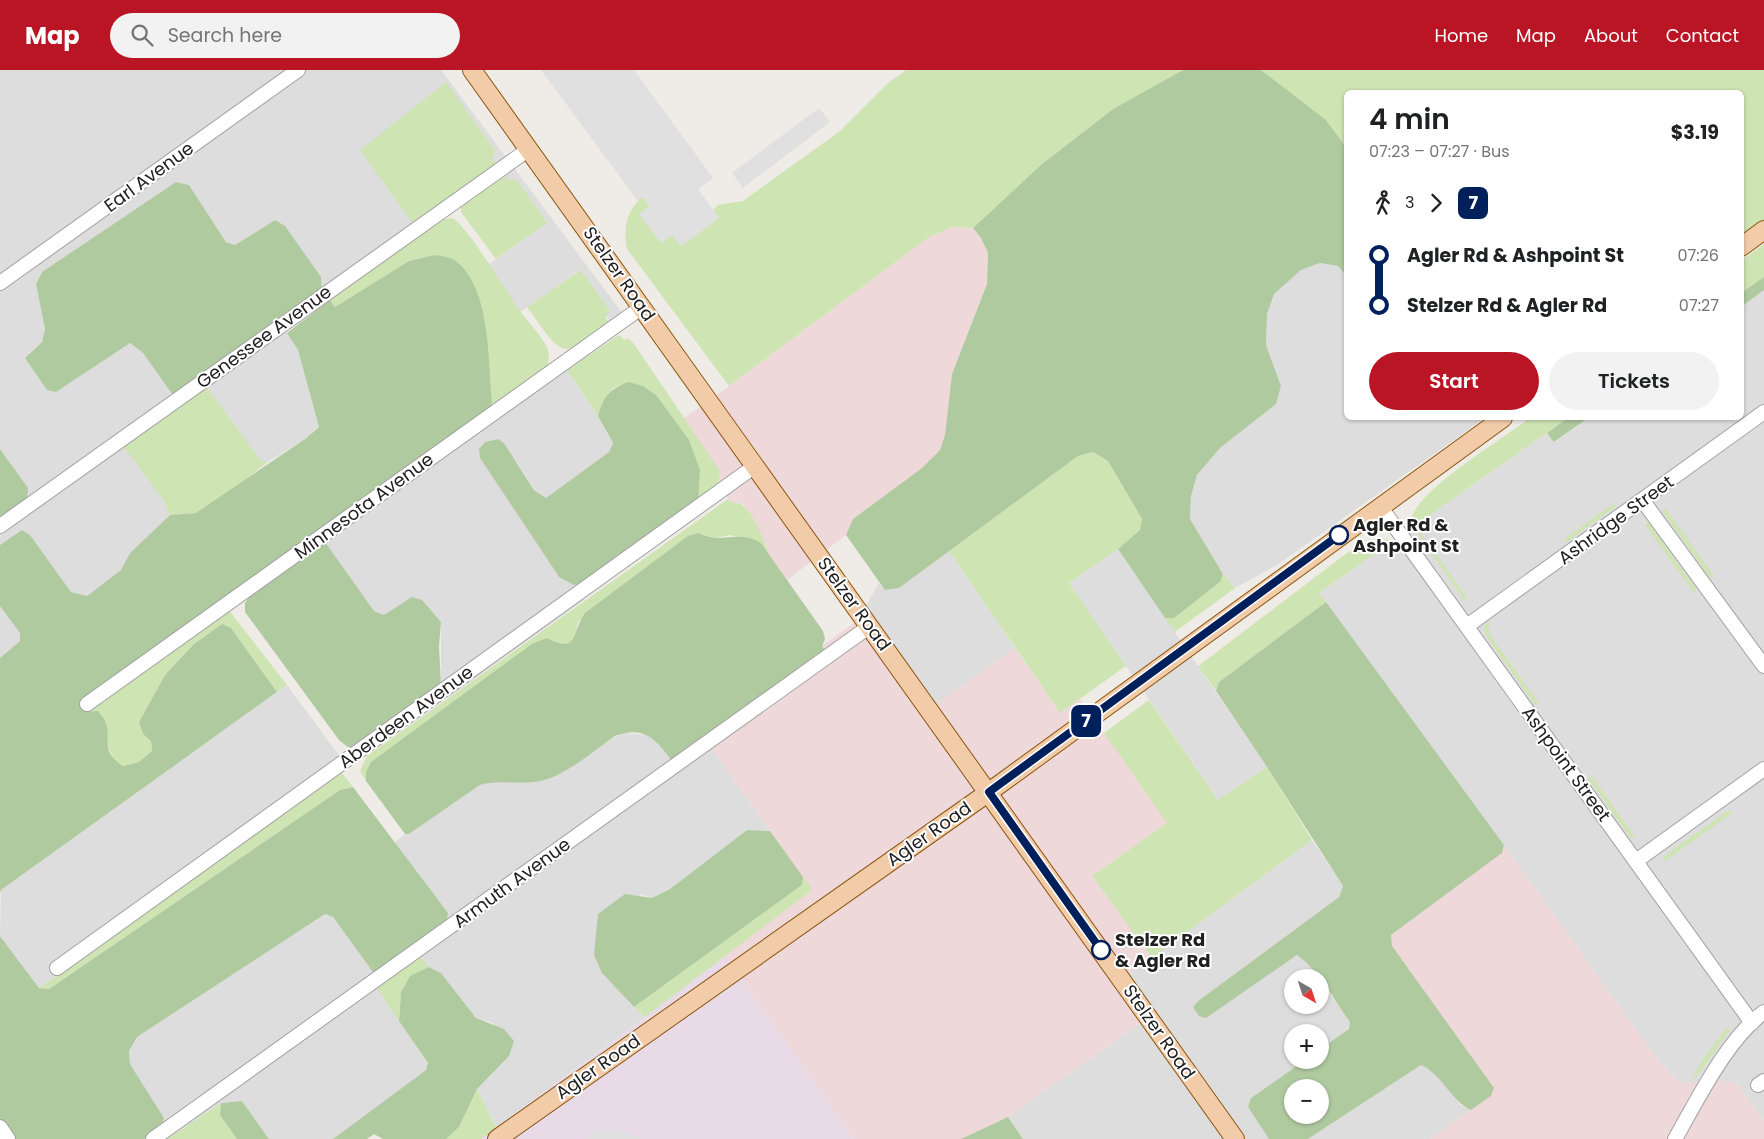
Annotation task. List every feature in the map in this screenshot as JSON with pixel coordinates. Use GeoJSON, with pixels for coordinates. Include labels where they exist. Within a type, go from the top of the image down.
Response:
{"type":"FeatureCollection","features":[{"type":"Feature","properties":{"kind":"main road","name":"Stelzer Road"},"geometry":{"type":"LineString","coordinates":[[472,70],[1235,1139]]}},
{"type":"Feature","properties":{"kind":"main road"},"geometry":{"type":"LineString","coordinates":[[1744,245],[1764,230]]}},
{"type":"Feature","properties":{"kind":"main road","name":"Agler Road"},"geometry":{"type":"LineString","coordinates":[[497,1139],[989,792],[1380,506],[1501,420]]}},
{"type":"Feature","properties":{"kind":"street","name":"Earl Avenue"},"geometry":{"type":"LineString","coordinates":[[0,283],[298,70]]}},
{"type":"Feature","properties":{"kind":"street","name":"Genessee Avenue"},"geometry":{"type":"LineString","coordinates":[[0,526],[529,149]]}},
{"type":"Feature","properties":{"kind":"street","name":"Minnesota Avenue"},"geometry":{"type":"LineString","coordinates":[[87,704],[642,307]]}},
{"type":"Feature","properties":{"kind":"street","name":"Ashridge Street"},"geometry":{"type":"LineString","coordinates":[[1467,626],[1764,412]]}},
{"type":"Feature","properties":{"kind":"street","name":"Aberdeen Avenue"},"geometry":{"type":"LineString","coordinates":[[57,968],[755,466]]}},
{"type":"Feature","properties":{"kind":"street"},"geometry":{"type":"LineString","coordinates":[[1643,501],[1764,666]]}},
{"type":"Feature","properties":{"kind":"street","name":"Ashpoint Street"},"geometry":{"type":"LineString","coordinates":[[1380,506],[1752,1023]]}},
{"type":"Feature","properties":{"kind":"street","name":"Armuth Avenue"},"geometry":{"type":"LineString","coordinates":[[153,1139],[870,626]]}},
{"type":"Feature","properties":{"kind":"street"},"geometry":{"type":"LineString","coordinates":[[1636,862],[1764,769]]}},
{"type":"Feature","properties":{"kind":"street"},"geometry":{"type":"LineString","coordinates":[[1675,1139],[1710,1078],[1752,1023],[1764,1012]]}},
{"type":"Feature","properties":{"kind":"street"},"geometry":{"type":"LineString","coordinates":[[0,1127],[8,1139]]}},
{"type":"Feature","properties":{"kind":"shaded area"},"geometry":{"type":"Polygon","coordinates":[[[0,70],[441,70],[623,314],[611,324],[580,270],[520,312],[488,265],[547,223],[504,176],[492,158],[421,234],[330,300],[322,292],[275,220],[235,245],[226,242],[189,185],[176,182],[42,272],[36,284],[45,329],[42,342],[29,353],[56,392],[129,343],[143,353],[179,405],[164,501],[170,515],[130,553],[121,570],[87,596],[71,592],[30,535],[22,530],[0,545],[0,519],[28,489],[0,449],[0,70]]]}},
{"type":"Feature","properties":{"kind":"shaded area"},"geometry":{"type":"Polygon","coordinates":[[[541,70],[634,70],[713,178],[698,189],[719,218],[681,246],[672,235],[661,243],[639,214],[650,206],[643,197],[638,201],[541,70]]]}},
{"type":"Feature","properties":{"kind":"shaded area"},"geometry":{"type":"Polygon","coordinates":[[[819,108],[830,122],[743,188],[732,173],[819,108]]]}},
{"type":"Feature","properties":{"kind":"shaded area"},"geometry":{"type":"Polygon","coordinates":[[[952,227],[973,228],[981,238],[988,253],[987,284],[952,374],[945,435],[940,450],[922,468],[853,519],[846,535],[787,580],[769,555],[755,522],[743,504],[732,503],[728,499],[718,480],[718,468],[684,418],[929,237],[952,227]]]}},
{"type":"Feature","properties":{"kind":"shaded area"},"geometry":{"type":"Polygon","coordinates":[[[1320,263],[1338,266],[1344,273],[1344,420],[1482,420],[1277,565],[1235,588],[1223,574],[1190,519],[1191,496],[1197,475],[1220,448],[1276,404],[1281,386],[1266,345],[1267,314],[1273,294],[1301,270],[1320,263]]]}},
{"type":"Feature","properties":{"kind":"shaded area"},"geometry":{"type":"Polygon","coordinates":[[[1764,290],[1764,1121],[1736,1083],[1712,1079],[1680,1083],[1659,1062],[1504,845],[1319,593],[1547,433],[1555,442],[1585,420],[1744,420],[1744,305],[1764,290]]]}},
{"type":"Feature","properties":{"kind":"shaded area"},"geometry":{"type":"Polygon","coordinates":[[[280,321],[298,350],[319,426],[305,439],[268,462],[261,462],[200,378],[280,321]]]}},
{"type":"Feature","properties":{"kind":"shaded area"},"geometry":{"type":"Polygon","coordinates":[[[547,367],[567,370],[598,416],[613,444],[609,452],[546,498],[535,490],[504,443],[497,439],[485,442],[479,449],[480,458],[559,577],[574,585],[584,600],[449,697],[441,686],[441,622],[384,615],[374,611],[318,534],[547,367]]]}},
{"type":"Feature","properties":{"kind":"shaded area"},"geometry":{"type":"Polygon","coordinates":[[[1118,549],[1267,767],[1219,801],[1069,583],[1118,549]]]}},
{"type":"Feature","properties":{"kind":"shaded area"},"geometry":{"type":"Polygon","coordinates":[[[949,551],[1015,648],[923,714],[858,620],[879,583],[885,590],[899,588],[949,551]]]}},
{"type":"Feature","properties":{"kind":"shaded area"},"geometry":{"type":"Polygon","coordinates":[[[0,606],[20,633],[20,641],[0,658],[0,606]]]}},
{"type":"Feature","properties":{"kind":"shaded area"},"geometry":{"type":"Polygon","coordinates":[[[858,620],[923,714],[1015,648],[1060,713],[1080,699],[1168,823],[1092,876],[1152,958],[1121,979],[1147,1018],[1008,1117],[961,1139],[854,1139],[725,956],[811,889],[706,740],[826,651],[822,646],[858,620]]]}},
{"type":"Feature","properties":{"kind":"shaded area"},"geometry":{"type":"Polygon","coordinates":[[[287,685],[338,754],[342,773],[39,988],[0,936],[1,890],[287,685]]]}},
{"type":"Feature","properties":{"kind":"shaded area"},"geometry":{"type":"Polygon","coordinates":[[[623,733],[648,735],[657,740],[672,761],[706,740],[770,831],[747,830],[670,889],[652,898],[641,894],[628,1002],[645,1017],[496,1128],[477,1089],[509,1056],[493,1023],[476,1018],[441,973],[429,967],[414,947],[395,842],[480,785],[492,781],[535,782],[623,733]]]}},
{"type":"Feature","properties":{"kind":"shaded area"},"geometry":{"type":"Polygon","coordinates":[[[1312,840],[1343,886],[1339,897],[1198,1001],[1206,1017],[1297,955],[1308,962],[1313,969],[1284,969],[1284,1014],[1329,1014],[1329,993],[1350,1022],[1349,1029],[1329,1043],[1329,1024],[1284,1024],[1284,1069],[1292,1069],[1251,1098],[1248,1107],[1269,1139],[1023,1139],[1008,1117],[1146,1019],[1120,979],[1152,958],[1312,840]]]}},
{"type":"Feature","properties":{"kind":"shaded area"},"geometry":{"type":"Polygon","coordinates":[[[1504,845],[1659,1062],[1680,1083],[1712,1079],[1736,1083],[1764,1121],[1764,1139],[1430,1139],[1491,1096],[1392,946],[1391,935],[1502,853],[1504,845]]]}},
{"type":"Feature","properties":{"kind":"shaded area"},"geometry":{"type":"Polygon","coordinates":[[[325,914],[333,917],[375,975],[378,988],[428,1064],[426,1070],[333,1139],[269,1139],[242,1101],[221,1103],[168,1138],[162,1125],[164,1118],[130,1064],[129,1051],[137,1037],[325,914]]]}},
{"type":"Feature","properties":{"kind":"shaded area"},"geometry":{"type":"Polygon","coordinates":[[[725,956],[854,1139],[481,1139],[645,1017],[725,956]]]}},
{"type":"Feature","properties":{"kind":"shaded area"},"geometry":{"type":"Polygon","coordinates":[[[1421,1065],[1431,1069],[1461,1105],[1471,1110],[1430,1139],[1308,1139],[1421,1065]]]}},
{"type":"Feature","properties":{"kind":"shaded area"},"geometry":{"type":"Polygon","coordinates":[[[597,1130],[624,1131],[641,1139],[585,1139],[597,1130]]]}},
{"type":"Feature","properties":{"kind":"green space"},"geometry":{"type":"Polygon","coordinates":[[[906,70],[1183,70],[1113,109],[1042,164],[973,228],[952,227],[929,237],[729,386],[627,249],[625,235],[629,214],[643,197],[650,206],[640,214],[661,243],[673,234],[681,246],[719,218],[713,210],[718,205],[743,201],[840,131],[887,84],[906,70]]]}},
{"type":"Feature","properties":{"kind":"green space"},"geometry":{"type":"Polygon","coordinates":[[[1183,70],[1261,70],[1326,120],[1344,144],[1344,273],[1338,266],[1320,263],[1301,270],[1274,294],[1267,314],[1266,345],[1281,386],[1276,404],[1220,448],[1197,475],[1191,496],[1190,519],[1223,574],[1220,582],[1174,618],[1165,618],[1118,549],[1140,530],[1142,519],[1108,461],[1093,452],[1078,456],[899,588],[885,590],[846,535],[853,519],[922,468],[940,450],[945,435],[952,374],[987,284],[988,253],[981,238],[973,228],[1042,164],[1113,109],[1183,70]]]}},
{"type":"Feature","properties":{"kind":"green space"},"geometry":{"type":"Polygon","coordinates":[[[1256,70],[1764,70],[1764,223],[1744,237],[1744,90],[1344,90],[1344,144],[1326,120],[1256,70]]]}},
{"type":"Feature","properties":{"kind":"green space"},"geometry":{"type":"Polygon","coordinates":[[[446,82],[495,151],[492,158],[496,164],[469,187],[415,226],[360,150],[446,82]]]}},
{"type":"Feature","properties":{"kind":"green space"},"geometry":{"type":"Polygon","coordinates":[[[504,176],[509,180],[517,180],[547,223],[496,259],[461,212],[461,206],[504,176]]]}},
{"type":"Feature","properties":{"kind":"green space"},"geometry":{"type":"Polygon","coordinates":[[[176,182],[189,185],[226,242],[235,245],[275,220],[285,226],[321,277],[322,292],[174,397],[143,353],[130,343],[56,392],[47,390],[25,358],[42,342],[45,329],[36,284],[42,272],[176,182]]]}},
{"type":"Feature","properties":{"kind":"green space"},"geometry":{"type":"Polygon","coordinates":[[[452,218],[477,246],[520,311],[546,345],[548,351],[547,367],[487,413],[434,255],[409,261],[335,307],[330,300],[440,220],[452,218]]]}},
{"type":"Feature","properties":{"kind":"green space"},"geometry":{"type":"Polygon","coordinates":[[[1764,244],[1764,277],[1744,291],[1744,259],[1764,244]]]}},
{"type":"Feature","properties":{"kind":"green space"},"geometry":{"type":"Polygon","coordinates":[[[434,255],[456,261],[467,273],[476,289],[482,307],[488,347],[492,402],[487,413],[83,702],[86,712],[98,711],[104,720],[108,733],[108,749],[115,760],[123,766],[139,762],[152,751],[151,741],[143,734],[139,722],[165,675],[193,645],[222,624],[231,628],[277,692],[1,890],[0,893],[0,658],[20,641],[20,633],[0,606],[0,545],[22,530],[30,535],[71,592],[87,596],[121,570],[130,553],[170,515],[196,513],[305,439],[319,427],[298,350],[287,333],[330,300],[335,307],[409,261],[434,255]]]}},
{"type":"Feature","properties":{"kind":"green space"},"geometry":{"type":"Polygon","coordinates":[[[581,270],[610,311],[605,317],[611,324],[581,344],[571,348],[563,348],[548,336],[527,307],[581,270]]]}},
{"type":"Feature","properties":{"kind":"green space"},"geometry":{"type":"Polygon","coordinates":[[[1764,277],[1764,290],[1744,305],[1744,291],[1764,277]]]}},
{"type":"Feature","properties":{"kind":"green space"},"geometry":{"type":"Polygon","coordinates":[[[619,335],[624,340],[628,338],[634,344],[718,468],[720,474],[718,481],[721,486],[688,513],[643,386],[625,384],[613,389],[604,399],[598,416],[567,370],[619,335]]]}},
{"type":"Feature","properties":{"kind":"green space"},"geometry":{"type":"Polygon","coordinates":[[[628,382],[643,386],[656,395],[689,440],[700,470],[698,501],[588,583],[574,585],[559,577],[480,458],[479,449],[485,442],[498,439],[504,443],[534,490],[546,498],[609,452],[613,443],[598,416],[602,403],[608,394],[628,382]]]}},
{"type":"Feature","properties":{"kind":"green space"},"geometry":{"type":"Polygon","coordinates":[[[206,386],[261,461],[268,462],[228,493],[196,513],[170,515],[164,501],[124,447],[206,386]]]}},
{"type":"Feature","properties":{"kind":"green space"},"geometry":{"type":"Polygon","coordinates":[[[1527,420],[1565,420],[1420,522],[1419,530],[1467,598],[1464,600],[1413,527],[1410,529],[1412,516],[1421,502],[1433,489],[1527,420]]]}},
{"type":"Feature","properties":{"kind":"green space"},"geometry":{"type":"Polygon","coordinates":[[[1565,420],[1585,420],[1554,442],[1547,433],[1565,420]]]}},
{"type":"Feature","properties":{"kind":"green space"},"geometry":{"type":"Polygon","coordinates":[[[0,449],[28,488],[27,500],[0,519],[0,449]]]}},
{"type":"Feature","properties":{"kind":"green space"},"geometry":{"type":"Polygon","coordinates":[[[1093,452],[1108,461],[1142,519],[1140,530],[1118,549],[1069,583],[1126,666],[1060,713],[949,551],[1078,456],[1093,452]]]}},
{"type":"Feature","properties":{"kind":"green space"},"geometry":{"type":"Polygon","coordinates":[[[728,499],[732,503],[739,503],[745,507],[760,531],[769,555],[761,543],[730,535],[716,538],[698,533],[578,622],[574,636],[569,643],[560,644],[547,638],[366,772],[366,781],[360,771],[367,756],[728,499]]]}},
{"type":"Feature","properties":{"kind":"green space"},"geometry":{"type":"Polygon","coordinates":[[[1614,503],[1615,507],[1567,542],[1563,540],[1614,503]]]}},
{"type":"Feature","properties":{"kind":"green space"},"geometry":{"type":"Polygon","coordinates":[[[1666,509],[1715,577],[1710,578],[1662,511],[1666,509]]]}},
{"type":"Feature","properties":{"kind":"green space"},"geometry":{"type":"Polygon","coordinates":[[[1648,522],[1696,589],[1694,593],[1645,525],[1648,522]]]}},
{"type":"Feature","properties":{"kind":"green space"},"geometry":{"type":"Polygon","coordinates":[[[698,533],[716,538],[745,537],[761,543],[823,631],[825,639],[822,646],[826,652],[672,761],[660,746],[648,736],[642,733],[625,733],[615,736],[566,771],[544,780],[480,785],[409,834],[405,834],[366,781],[366,772],[371,762],[532,644],[547,638],[557,643],[569,643],[573,639],[585,613],[688,536],[698,533]]]}},
{"type":"Feature","properties":{"kind":"green space"},"geometry":{"type":"Polygon","coordinates":[[[1386,539],[1393,541],[1319,593],[1326,602],[1219,682],[1216,691],[1198,666],[1347,553],[1373,541],[1386,539]]]}},
{"type":"Feature","properties":{"kind":"green space"},"geometry":{"type":"Polygon","coordinates":[[[325,542],[374,611],[384,615],[412,597],[422,600],[441,622],[439,646],[441,686],[357,748],[349,748],[339,740],[245,612],[245,603],[251,595],[325,542]]]}},
{"type":"Feature","properties":{"kind":"green space"},"geometry":{"type":"Polygon","coordinates":[[[1223,574],[1235,588],[1175,632],[1165,618],[1174,618],[1220,582],[1223,574]]]}},
{"type":"Feature","properties":{"kind":"green space"},"geometry":{"type":"Polygon","coordinates":[[[1326,602],[1504,845],[1502,853],[1391,935],[1392,946],[1494,1088],[1491,1096],[1471,1110],[1457,1100],[1435,1074],[1421,1065],[1308,1139],[1269,1139],[1248,1107],[1251,1098],[1292,1069],[1329,1069],[1329,1043],[1349,1029],[1350,1022],[1329,992],[1329,969],[1313,969],[1297,955],[1206,1018],[1199,1016],[1193,1007],[1198,1001],[1339,897],[1343,886],[1216,691],[1219,682],[1326,602]]]}},
{"type":"Feature","properties":{"kind":"green space"},"geometry":{"type":"Polygon","coordinates":[[[228,609],[287,685],[277,692],[231,628],[193,645],[165,675],[139,722],[143,734],[151,741],[152,751],[139,762],[123,766],[108,747],[106,722],[86,712],[228,609]]]}},
{"type":"Feature","properties":{"kind":"green space"},"geometry":{"type":"Polygon","coordinates":[[[1487,621],[1491,624],[1488,628],[1490,635],[1539,703],[1535,705],[1486,636],[1484,627],[1487,621]]]}},
{"type":"Feature","properties":{"kind":"green space"},"geometry":{"type":"Polygon","coordinates":[[[1149,700],[1218,800],[1267,767],[1312,840],[1152,958],[1092,876],[1167,823],[1104,733],[1149,700]]]}},
{"type":"Feature","properties":{"kind":"green space"},"geometry":{"type":"Polygon","coordinates":[[[342,773],[353,787],[340,790],[49,989],[39,988],[342,773]]]}},
{"type":"Feature","properties":{"kind":"green space"},"geometry":{"type":"Polygon","coordinates":[[[1591,775],[1635,837],[1631,838],[1588,779],[1591,775]]]}},
{"type":"Feature","properties":{"kind":"green space"},"geometry":{"type":"Polygon","coordinates":[[[353,787],[448,913],[446,924],[375,975],[333,917],[325,914],[137,1037],[129,1051],[130,1064],[164,1118],[162,1125],[144,1139],[16,1139],[0,1118],[0,936],[39,988],[49,989],[340,790],[353,787]]]}},
{"type":"Feature","properties":{"kind":"green space"},"geometry":{"type":"Polygon","coordinates":[[[1729,810],[1732,813],[1665,861],[1663,857],[1729,810]]]}},
{"type":"Feature","properties":{"kind":"green space"},"geometry":{"type":"Polygon","coordinates":[[[747,830],[770,831],[803,877],[802,885],[634,1007],[602,973],[594,955],[598,914],[625,894],[652,898],[670,889],[747,830]]]}},
{"type":"Feature","properties":{"kind":"green space"},"geometry":{"type":"Polygon","coordinates":[[[803,877],[812,889],[808,893],[645,1017],[634,1007],[802,885],[803,877]]]}},
{"type":"Feature","properties":{"kind":"green space"},"geometry":{"type":"Polygon","coordinates":[[[421,957],[429,967],[412,977],[403,988],[399,1021],[377,988],[421,957]]]}},
{"type":"Feature","properties":{"kind":"green space"},"geometry":{"type":"Polygon","coordinates":[[[429,967],[441,973],[476,1018],[504,1029],[514,1041],[509,1056],[477,1089],[459,1127],[446,1139],[383,1139],[374,1134],[367,1139],[333,1139],[426,1070],[428,1063],[399,1021],[401,992],[410,976],[429,967]]]}},
{"type":"Feature","properties":{"kind":"green space"},"geometry":{"type":"Polygon","coordinates":[[[1727,1027],[1730,1030],[1704,1067],[1690,1083],[1703,1059],[1727,1027]]]}},
{"type":"Feature","properties":{"kind":"green space"},"geometry":{"type":"Polygon","coordinates":[[[477,1089],[496,1128],[481,1139],[446,1139],[459,1127],[477,1089]]]}},
{"type":"Feature","properties":{"kind":"green space"},"geometry":{"type":"Polygon","coordinates":[[[242,1101],[269,1139],[237,1139],[220,1115],[221,1103],[242,1101]]]}},
{"type":"Feature","properties":{"kind":"green space"},"geometry":{"type":"Polygon","coordinates":[[[221,1103],[220,1115],[237,1139],[144,1139],[162,1125],[169,1138],[221,1103]]]}},
{"type":"Feature","properties":{"kind":"green space"},"geometry":{"type":"Polygon","coordinates":[[[1008,1117],[1023,1139],[961,1139],[1008,1117]]]}},
{"type":"Feature","properties":{"kind":"bus line","name":"7"},"geometry":{"type":"LineString","coordinates":[[1101,950],[989,792],[1339,535]]}},
{"type":"Feature","properties":{"kind":"place","name":"Agler Rd & Ashpoint St"},"geometry":{"type":"Point","coordinates":[1339,535]}},
{"type":"Feature","properties":{"kind":"place","name":"Stelzer Rd & Agler Rd"},"geometry":{"type":"Point","coordinates":[1101,950]}}]}
